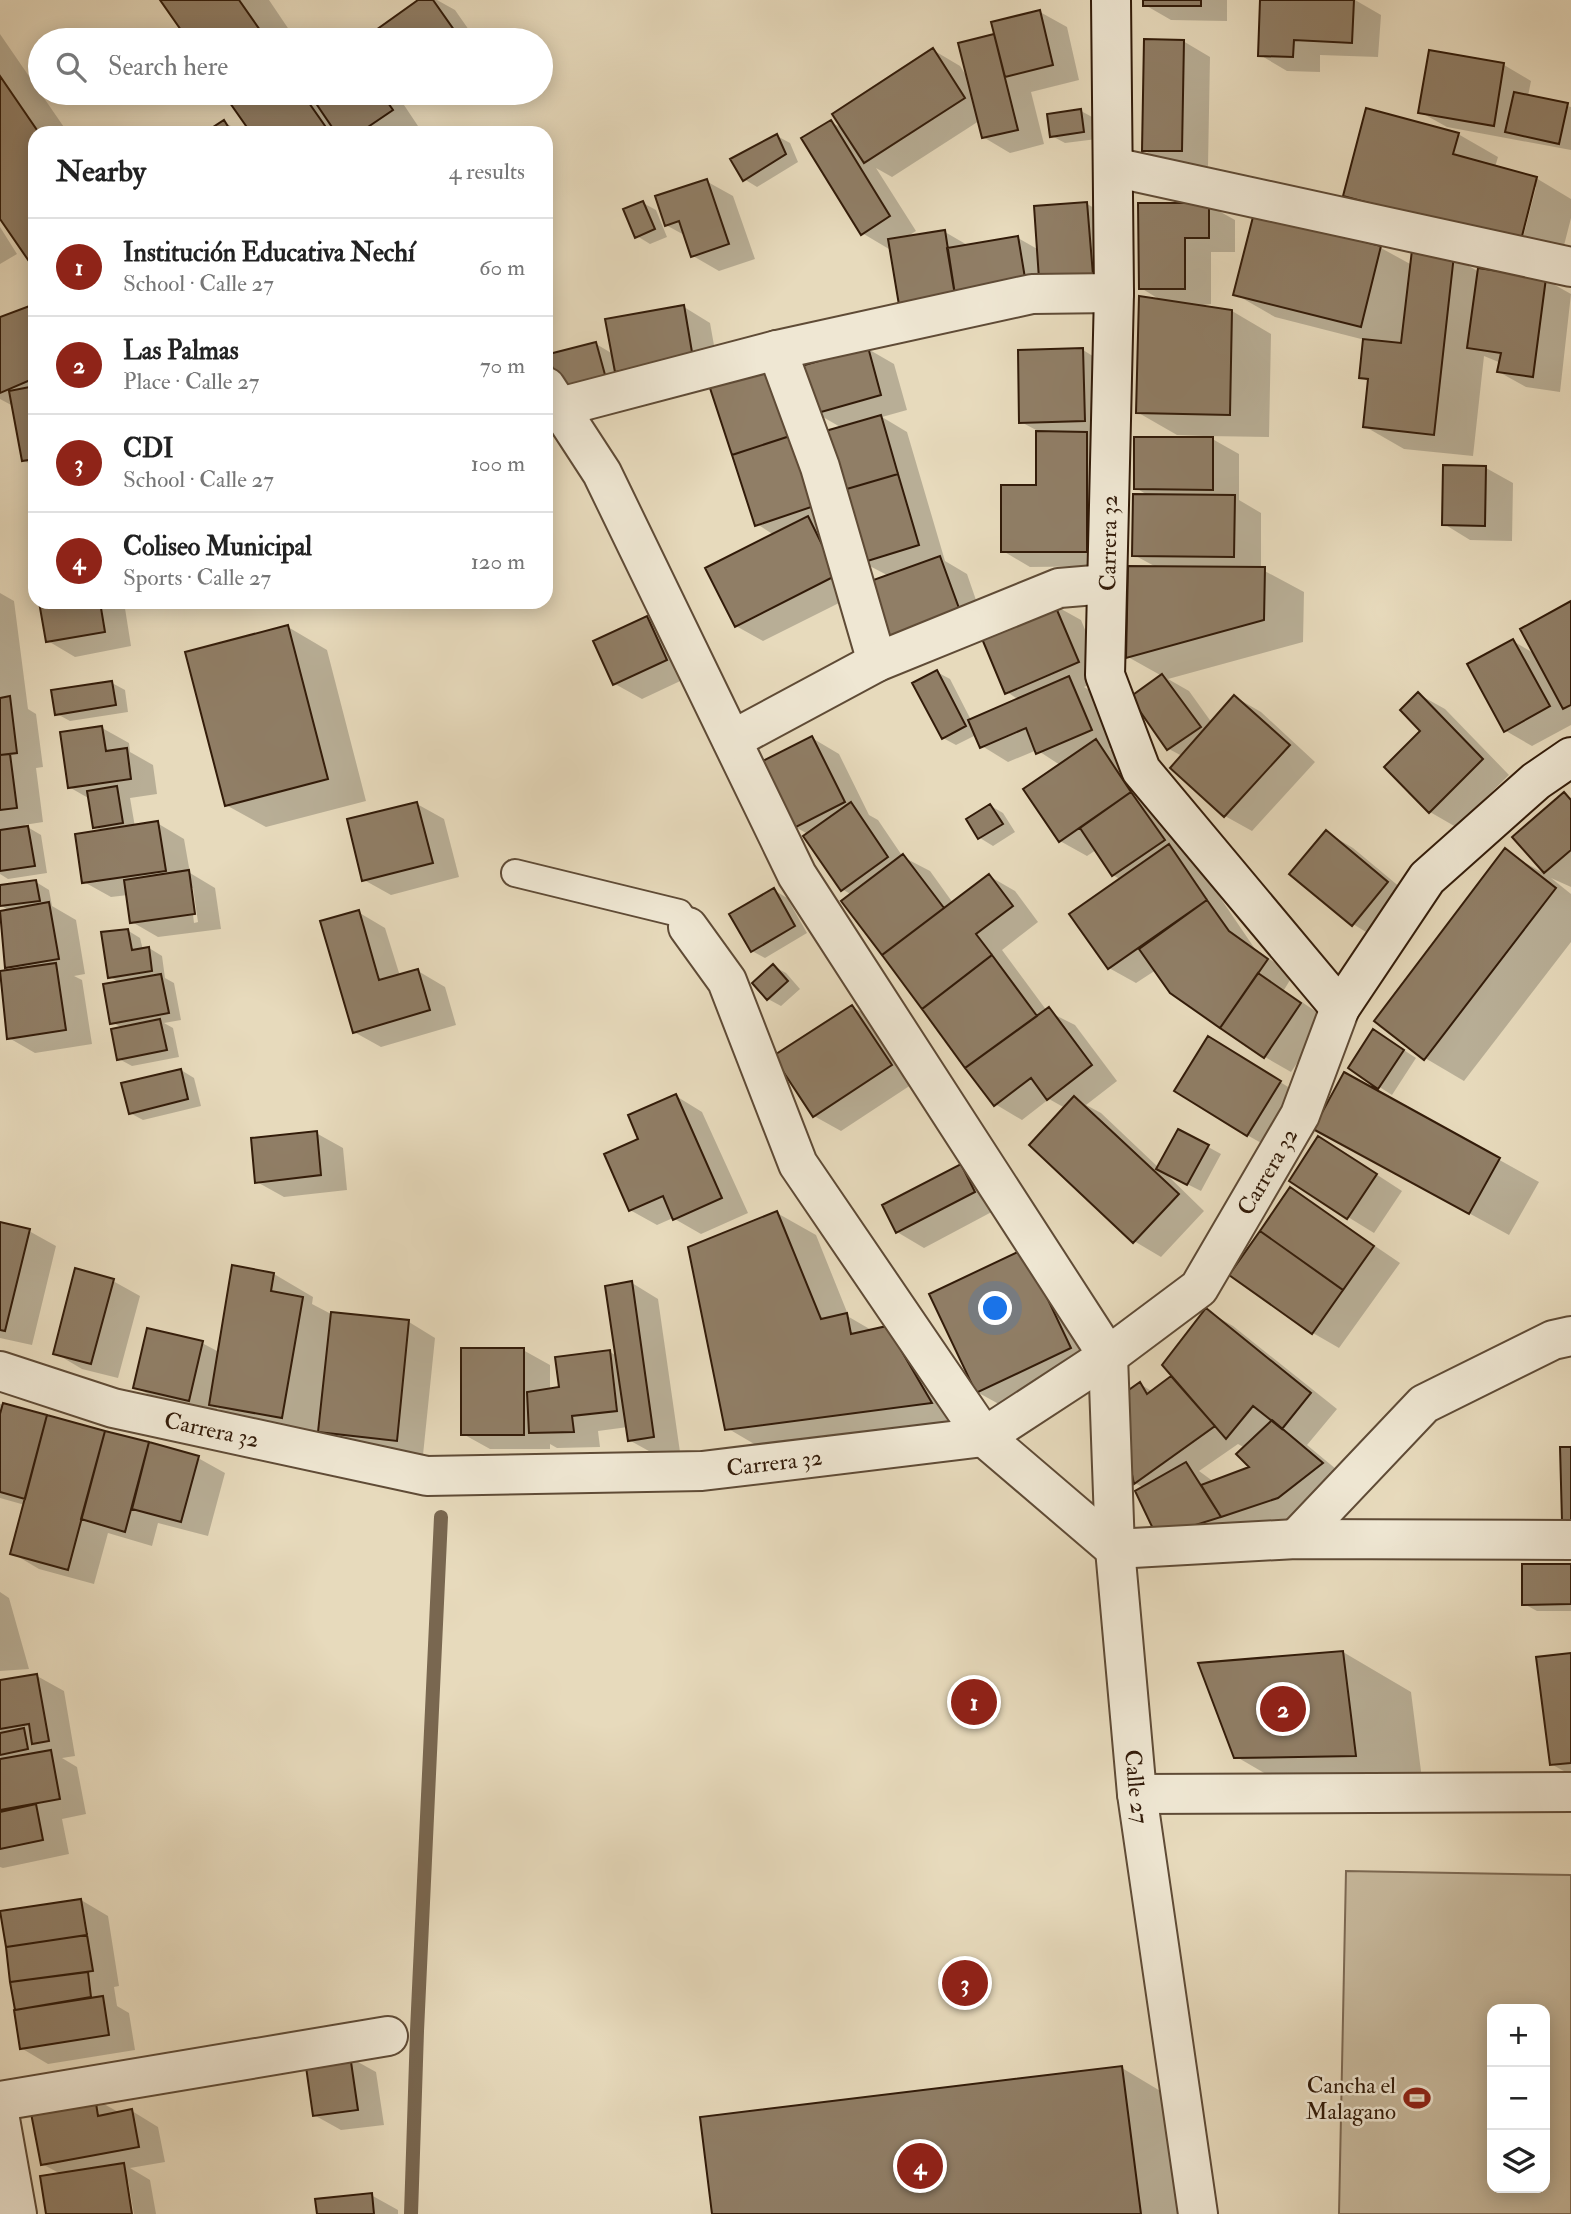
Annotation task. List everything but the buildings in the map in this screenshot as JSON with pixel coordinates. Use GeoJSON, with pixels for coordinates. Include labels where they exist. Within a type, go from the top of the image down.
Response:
{"type":"FeatureCollection","features":[{"type":"Feature","properties":{"kind":"street","name":"Carrera 32"},"geometry":{"type":"LineString","coordinates":[[1111,0],[1114,293],[1105,675],[1141,770],[1340,1008]]}},
{"type":"Feature","properties":{"kind":"street"},"geometry":{"type":"LineString","coordinates":[[1113,167],[1571,267]]}},
{"type":"Feature","properties":{"kind":"street"},"geometry":{"type":"LineString","coordinates":[[1108,1356],[797,875],[602,473],[553,397],[1032,294],[1114,293]]}},
{"type":"Feature","properties":{"kind":"street"},"geometry":{"type":"LineString","coordinates":[[777,350],[820,467],[877,662]]}},
{"type":"Feature","properties":{"kind":"street"},"geometry":{"type":"LineString","coordinates":[[732,740],[877,662],[1059,588],[1107,584]]}},
{"type":"Feature","properties":{"kind":"street","name":"Carrera 32"},"geometry":{"type":"LineString","coordinates":[[0,1371],[113,1408],[427,1476],[702,1471],[985,1437],[1108,1356],[1199,1288],[1300,1115],[1340,1008],[1427,878],[1536,781],[1571,757]]}},
{"type":"Feature","properties":{"kind":"street"},"geometry":{"type":"LineString","coordinates":[[688,927],[727,981],[797,1164],[985,1437],[1115,1549],[1296,1539],[1571,1540]]}},
{"type":"Feature","properties":{"kind":"street"},"geometry":{"type":"LineString","coordinates":[[1296,1539],[1423,1404],[1553,1340],[1571,1336]]}},
{"type":"Feature","properties":{"kind":"street","name":"Calle 27"},"geometry":{"type":"LineString","coordinates":[[1108,1356],[1115,1549],[1137,1794],[1198,2214]]}},
{"type":"Feature","properties":{"kind":"street"},"geometry":{"type":"LineString","coordinates":[[1137,1794],[1571,1792]]}},
{"type":"Feature","properties":{"kind":"street"},"geometry":{"type":"LineString","coordinates":[[0,2101],[388,2036]]}},
{"type":"Feature","properties":{"kind":"street"},"geometry":{"type":"LineString","coordinates":[[0,2119],[17,2214]]}},
{"type":"Feature","properties":{"kind":"lane"},"geometry":{"type":"LineString","coordinates":[[515,873],[679,912],[688,927]]}},
{"type":"Feature","properties":{"kind":"shaded area","name":"Cancha el Malagano"},"geometry":{"type":"Polygon","coordinates":[[[1346,1871],[1571,1875],[1571,2214],[1339,2214],[1346,1871]]]}},
{"type":"Feature","properties":{"kind":"waterway"},"geometry":{"type":"LineString","coordinates":[[411,2214],[441,1517]]}},
{"type":"Feature","properties":{"kind":"place","name":"Institución Educativa Nechí"},"geometry":{"type":"Point","coordinates":[974,1702]}},
{"type":"Feature","properties":{"kind":"place","name":"Las Palmas"},"geometry":{"type":"Point","coordinates":[1283,1709]}},
{"type":"Feature","properties":{"kind":"place","name":"CDI"},"geometry":{"type":"Point","coordinates":[965,1983]}},
{"type":"Feature","properties":{"kind":"place","name":"Cancha el Malagano"},"geometry":{"type":"Point","coordinates":[1417,2098]}},
{"type":"Feature","properties":{"kind":"place","name":"Coliseo Municipal"},"geometry":{"type":"Point","coordinates":[920,2166]}}]}
